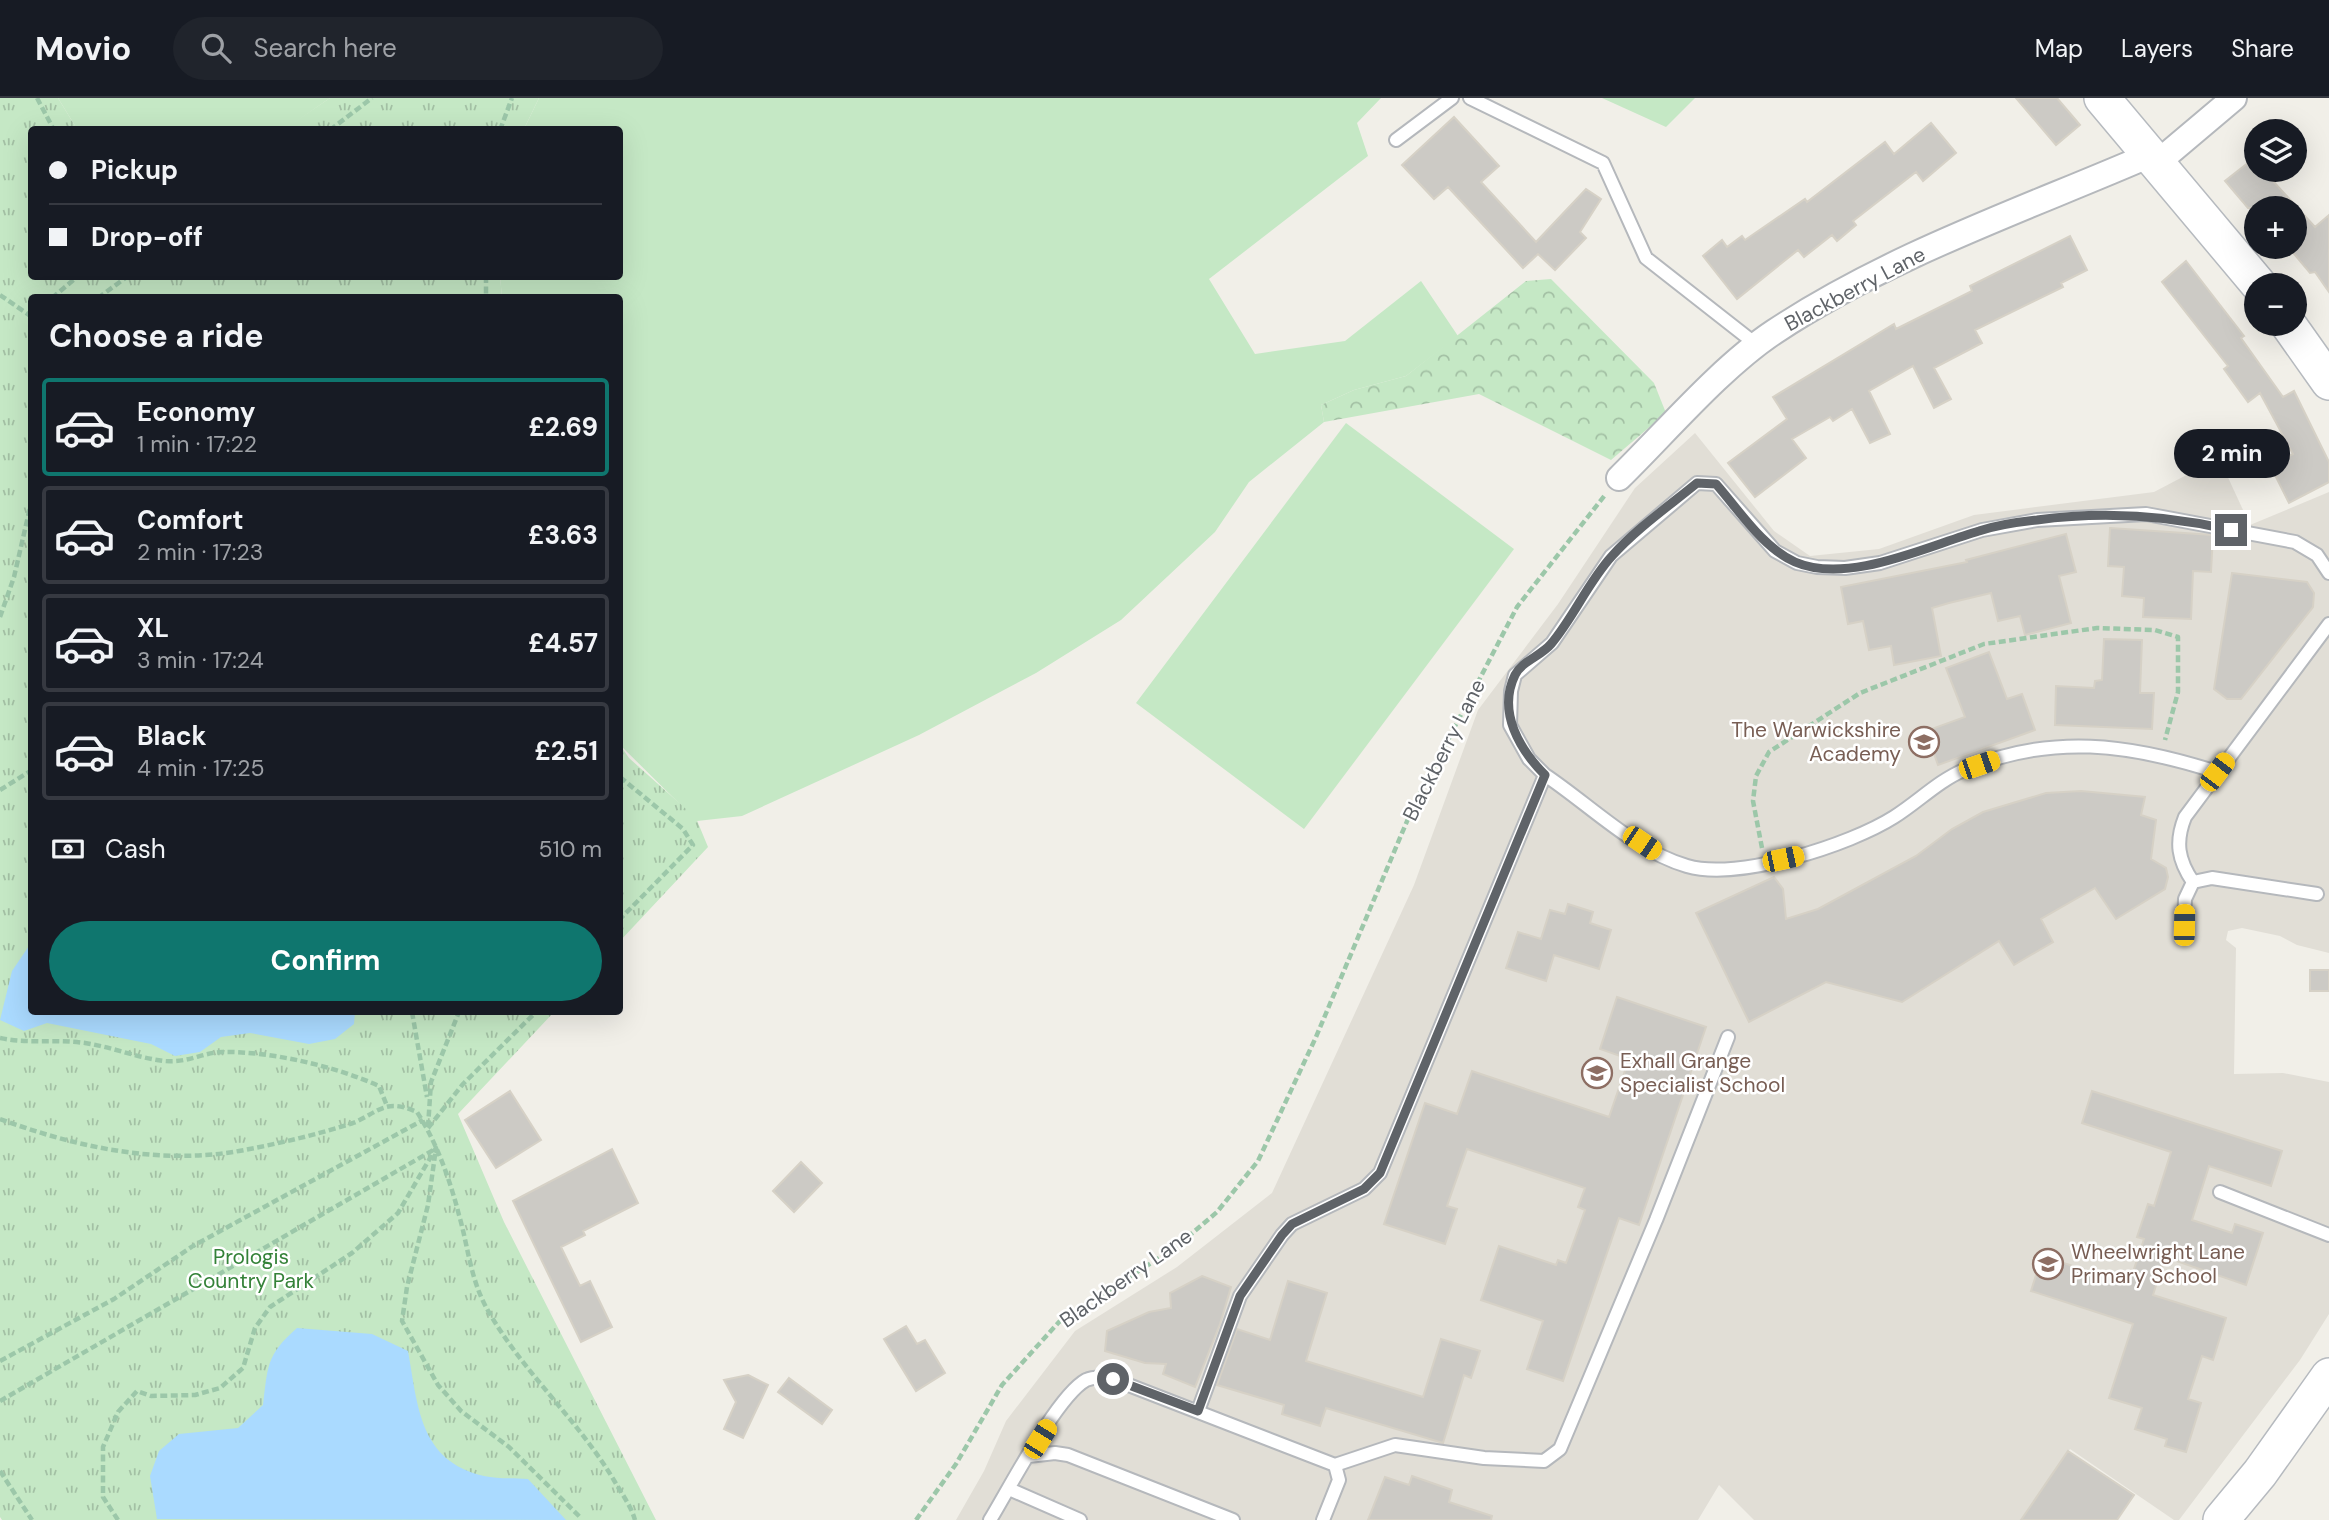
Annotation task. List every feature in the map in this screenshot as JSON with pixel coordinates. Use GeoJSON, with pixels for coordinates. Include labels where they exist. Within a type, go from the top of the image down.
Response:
{"type":"FeatureCollection","features":[{"type":"Feature","properties":{"kind":"street"},"geometry":{"type":"LineString","coordinates":[[2102,98],[2249,273]]}},
{"type":"Feature","properties":{"kind":"street","name":"Blackberry Lane"},"geometry":{"type":"LineString","coordinates":[[1619,478],[1757,345],[1830,298],[2028,204],[2154,159],[2234,98]]}},
{"type":"Feature","properties":{"kind":"street"},"geometry":{"type":"LineString","coordinates":[[2296,336],[2329,382]]}},
{"type":"Feature","properties":{"kind":"street"},"geometry":{"type":"LineString","coordinates":[[2221,1520],[2260,1473],[2329,1377]]}},
{"type":"Feature","properties":{"kind":"lane"},"geometry":{"type":"LineString","coordinates":[[1396,140],[1452,98]]}},
{"type":"Feature","properties":{"kind":"lane"},"geometry":{"type":"LineString","coordinates":[[1470,98],[1603,163],[1646,258],[1757,345]]}},
{"type":"Feature","properties":{"kind":"lane"},"geometry":{"type":"LineString","coordinates":[[2217,772],[2164,755],[2080,745],[2038,748],[1995,760],[1944,780],[1896,816],[1856,839],[1765,863],[1719,870],[1689,867],[1660,855],[1545,775],[1529,759],[1510,724],[1510,701],[1515,675],[1524,664],[1552,643],[1611,556],[1697,483],[1716,484],[1775,551],[1797,563],[1817,567],[1845,568],[1880,563],[1982,530],[2037,520],[2146,514],[2295,542],[2317,555],[2329,573]]}},
{"type":"Feature","properties":{"kind":"lane"},"geometry":{"type":"LineString","coordinates":[[2193,882],[2179,857],[2180,829],[2194,802],[2329,624]]}},
{"type":"Feature","properties":{"kind":"lane"},"geometry":{"type":"LineString","coordinates":[[1198,1411],[1240,1296],[1282,1235],[1292,1224],[1364,1189],[1380,1173],[1545,775]]}},
{"type":"Feature","properties":{"kind":"lane"},"geometry":{"type":"LineString","coordinates":[[2193,882],[2212,878],[2317,894]]}},
{"type":"Feature","properties":{"kind":"lane"},"geometry":{"type":"LineString","coordinates":[[2184,925],[2185,899],[2193,882]]}},
{"type":"Feature","properties":{"kind":"lane"},"geometry":{"type":"LineString","coordinates":[[990,1520],[1062,1405],[1078,1387],[1096,1377],[1113,1379],[1335,1465],[1395,1445],[1484,1458],[1544,1461],[1560,1449],[1656,1220],[1728,1037]]}},
{"type":"Feature","properties":{"kind":"lane"},"geometry":{"type":"LineString","coordinates":[[2220,1192],[2329,1235]]}},
{"type":"Feature","properties":{"kind":"lane"},"geometry":{"type":"LineString","coordinates":[[1029,1456],[1055,1453],[1068,1455],[1233,1520]]}},
{"type":"Feature","properties":{"kind":"lane"},"geometry":{"type":"LineString","coordinates":[[1323,1520],[1339,1480],[1335,1465]]}},
{"type":"Feature","properties":{"kind":"lane"},"geometry":{"type":"LineString","coordinates":[[1009,1489],[1080,1520]]}},
{"type":"Feature","properties":{"kind":"path"},"geometry":{"type":"LineString","coordinates":[[37,98],[52,126]]}},
{"type":"Feature","properties":{"kind":"path"},"geometry":{"type":"LineString","coordinates":[[335,126],[372,98]]}},
{"type":"Feature","properties":{"kind":"path"},"geometry":{"type":"LineString","coordinates":[[502,126],[512,98]]}},
{"type":"Feature","properties":{"kind":"path"},"geometry":{"type":"LineString","coordinates":[[57,294],[73,280]]}},
{"type":"Feature","properties":{"kind":"path"},"geometry":{"type":"LineString","coordinates":[[103,294],[123,280]]}},
{"type":"Feature","properties":{"kind":"path"},"geometry":{"type":"LineString","coordinates":[[0,295],[28,313]]}},
{"type":"Feature","properties":{"kind":"path","name":"Blackberry Lane"},"geometry":{"type":"LineString","coordinates":[[916,1520],[956,1464],[1002,1385],[1059,1322],[1176,1247],[1217,1212],[1258,1161],[1321,1025],[1413,807],[1517,607],[1619,478]]}},
{"type":"Feature","properties":{"kind":"path"},"geometry":{"type":"LineString","coordinates":[[0,617],[14,577],[28,516]]}},
{"type":"Feature","properties":{"kind":"path"},"geometry":{"type":"LineString","coordinates":[[1765,863],[1754,801],[1756,776],[1769,752],[1860,693],[1984,645],[2097,628],[2155,630],[2178,637],[2178,692],[2164,755]]}},
{"type":"Feature","properties":{"kind":"path"},"geometry":{"type":"LineString","coordinates":[[0,790],[28,772]]}},
{"type":"Feature","properties":{"kind":"path"},"geometry":{"type":"LineString","coordinates":[[623,779],[683,829],[693,845],[623,916]]}},
{"type":"Feature","properties":{"kind":"path"},"geometry":{"type":"LineString","coordinates":[[413,1015],[428,1101]]}},
{"type":"Feature","properties":{"kind":"path"},"geometry":{"type":"LineString","coordinates":[[428,1128],[431,1082],[458,1015]]}},
{"type":"Feature","properties":{"kind":"path"},"geometry":{"type":"LineString","coordinates":[[428,1128],[463,1084],[533,1015]]}},
{"type":"Feature","properties":{"kind":"path"},"geometry":{"type":"LineString","coordinates":[[0,1038],[24,1044],[58,1040],[87,1044],[163,1061],[192,1061],[215,1052],[239,1052],[271,1057],[356,1076],[379,1086],[387,1106]]}},
{"type":"Feature","properties":{"kind":"path"},"geometry":{"type":"LineString","coordinates":[[0,1119],[55,1139],[141,1156],[236,1152],[355,1122],[387,1106],[402,1106],[417,1112],[428,1128],[436,1148],[460,1217],[470,1267],[485,1305],[509,1344],[578,1426],[605,1464],[635,1520]]}},
{"type":"Feature","properties":{"kind":"path"},"geometry":{"type":"LineString","coordinates":[[0,1361],[114,1299],[193,1245],[423,1121]]}},
{"type":"Feature","properties":{"kind":"path"},"geometry":{"type":"LineString","coordinates":[[0,1401],[436,1148]]}},
{"type":"Feature","properties":{"kind":"path"},"geometry":{"type":"LineString","coordinates":[[436,1148],[428,1205],[407,1287],[402,1321],[438,1385],[461,1411],[509,1447],[580,1517]]}},
{"type":"Feature","properties":{"kind":"path"},"geometry":{"type":"LineString","coordinates":[[118,1520],[103,1497],[103,1447],[118,1412],[137,1391],[150,1396],[195,1395],[220,1388],[243,1368],[255,1328],[270,1307],[352,1253],[398,1213],[436,1148]]}},
{"type":"Feature","properties":{"kind":"path"},"geometry":{"type":"LineString","coordinates":[[0,1471],[32,1520]]}},
{"type":"Feature","properties":{"kind":"shaded area"},"geometry":{"type":"Polygon","coordinates":[[[1695,433],[1774,531],[1810,556],[1879,549],[1974,515],[2154,492],[2219,458],[2250,525],[2329,492],[2329,953],[2297,945],[2280,936],[2242,928],[2228,931],[2226,940],[2236,948],[2234,1074],[2283,1073],[2329,1082],[2329,1314],[2300,1360],[2179,1520],[2174,1520],[2070,1449],[2021,1520],[1754,1520],[1719,1485],[1698,1520],[956,1520],[984,1471],[1006,1421],[1075,1331],[1177,1267],[1272,1193],[1414,885],[1478,710],[1558,604],[1635,488],[1695,433]]]}},
{"type":"Feature","properties":{"kind":"green space","name":"Prologis Country Park"},"geometry":{"type":"Polygon","coordinates":[[[0,98],[58,98],[75,126],[28,126],[28,280],[500,280],[502,294],[28,294],[28,1015],[551,1015],[458,1114],[504,1222],[656,1520],[2,1520],[0,98]]]}},
{"type":"Feature","properties":{"kind":"green space"},"geometry":{"type":"Polygon","coordinates":[[[58,98],[330,98],[290,126],[75,126],[58,98]]]}},
{"type":"Feature","properties":{"kind":"green space"},"geometry":{"type":"Polygon","coordinates":[[[330,98],[539,98],[525,126],[288,126],[330,98]]]}},
{"type":"Feature","properties":{"kind":"green space"},"geometry":{"type":"Polygon","coordinates":[[[539,98],[1381,98],[1357,123],[1368,156],[1209,279],[1255,354],[1345,341],[1421,281],[1458,336],[1406,376],[1354,390],[1321,405],[1324,422],[1249,482],[1215,532],[1121,620],[1036,673],[919,735],[742,816],[697,821],[623,748],[623,294],[502,294],[500,280],[623,280],[623,126],[525,126],[539,98]]]}},
{"type":"Feature","properties":{"kind":"green space"},"geometry":{"type":"Polygon","coordinates":[[[1602,98],[1695,98],[1666,127],[1602,98]]]}},
{"type":"Feature","properties":{"kind":"green space"},"geometry":{"type":"Polygon","coordinates":[[[1551,279],[1654,383],[1666,413],[1611,460],[1479,394],[1324,422],[1321,405],[1354,390],[1406,376],[1526,281],[1551,279]]]}},
{"type":"Feature","properties":{"kind":"green space"},"geometry":{"type":"Polygon","coordinates":[[[1346,423],[1514,549],[1304,829],[1136,703],[1346,423]]]}},
{"type":"Feature","properties":{"kind":"green space"},"geometry":{"type":"Polygon","coordinates":[[[623,749],[629,758],[696,818],[708,847],[623,938],[623,749]]]}},
{"type":"Feature","properties":{"kind":"water"},"geometry":{"type":"Polygon","coordinates":[[[28,947],[28,1015],[355,1015],[354,1024],[335,1039],[309,1044],[250,1033],[221,1037],[200,1052],[175,1056],[151,1044],[47,1023],[24,1031],[0,1020],[12,971],[28,947]]]}},
{"type":"Feature","properties":{"kind":"water"},"geometry":{"type":"Polygon","coordinates":[[[297,1328],[372,1334],[408,1351],[419,1411],[425,1428],[446,1458],[462,1469],[484,1476],[528,1479],[566,1520],[157,1519],[150,1476],[159,1451],[179,1434],[238,1428],[263,1405],[270,1362],[279,1346],[297,1328]]]}},
{"type":"Feature","properties":{"kind":"building"},"geometry":{"type":"Polygon","coordinates":[[[2016,98],[2057,98],[2080,125],[2056,145],[2016,98]]]}},
{"type":"Feature","properties":{"kind":"building"},"geometry":{"type":"Polygon","coordinates":[[[1454,117],[1499,166],[1481,182],[1536,242],[1586,189],[1601,199],[1580,232],[1586,238],[1555,270],[1538,254],[1523,268],[1448,187],[1434,199],[1402,165],[1454,117]]]}},
{"type":"Feature","properties":{"kind":"building"},"geometry":{"type":"Polygon","coordinates":[[[1931,123],[1956,153],[1923,181],[1916,172],[1853,221],[1856,225],[1837,241],[1832,235],[1804,257],[1798,250],[1737,299],[1703,256],[1722,240],[1727,247],[1742,236],[1745,240],[1805,199],[1807,202],[1885,142],[1894,154],[1931,123]]]}},
{"type":"Feature","properties":{"kind":"building"},"geometry":{"type":"Polygon","coordinates":[[[2244,166],[2244,182],[2274,182],[2287,196],[2244,196],[2244,203],[2225,181],[2244,166]]]}},
{"type":"Feature","properties":{"kind":"building"},"geometry":{"type":"Polygon","coordinates":[[[2329,215],[2329,292],[2315,272],[2310,273],[2298,259],[2307,259],[2307,218],[2315,227],[2329,215]]]}},
{"type":"Feature","properties":{"kind":"building"},"geometry":{"type":"Polygon","coordinates":[[[2070,236],[2087,270],[2061,283],[2063,287],[1975,330],[1982,343],[1934,368],[1951,399],[1934,408],[1913,366],[1869,391],[1890,434],[1870,443],[1852,409],[1833,421],[1830,417],[1792,439],[1806,458],[1755,497],[1728,463],[1787,419],[1773,397],[1894,324],[1896,329],[1972,291],[1970,286],[2070,236]]]}},
{"type":"Feature","properties":{"kind":"building"},"geometry":{"type":"Polygon","coordinates":[[[2186,261],[2244,336],[2241,338],[2283,397],[2294,391],[2329,462],[2329,482],[2289,503],[2270,465],[2293,454],[2260,393],[2248,402],[2224,369],[2228,366],[2162,282],[2186,261]]]}},
{"type":"Feature","properties":{"kind":"building"},"geometry":{"type":"Polygon","coordinates":[[[2110,528],[2213,535],[2211,572],[2193,571],[2191,619],[2143,617],[2144,598],[2122,596],[2124,567],[2108,566],[2110,528]]]}},
{"type":"Feature","properties":{"kind":"building"},"geometry":{"type":"Polygon","coordinates":[[[2066,534],[2076,572],[2059,576],[2071,623],[2025,635],[2020,616],[1998,621],[1991,593],[1932,608],[1941,656],[1894,665],[1891,646],[1869,650],[1863,621],[1848,624],[1841,587],[1967,562],[1966,560],[2066,534]]]}},
{"type":"Feature","properties":{"kind":"building"},"geometry":{"type":"Polygon","coordinates":[[[2232,573],[2307,582],[2314,593],[2313,607],[2241,699],[2227,699],[2214,689],[2232,573]]]}},
{"type":"Feature","properties":{"kind":"building"},"geometry":{"type":"Polygon","coordinates":[[[2104,639],[2142,640],[2140,693],[2154,693],[2152,729],[2055,725],[2056,686],[2094,688],[2095,681],[2102,680],[2104,639]]]}},
{"type":"Feature","properties":{"kind":"building"},"geometry":{"type":"Polygon","coordinates":[[[1989,652],[2007,699],[2022,694],[2035,730],[1938,765],[1926,731],[1965,717],[1946,668],[1989,652]]]}},
{"type":"Feature","properties":{"kind":"building"},"geometry":{"type":"Polygon","coordinates":[[[2081,791],[2145,797],[2141,815],[2156,820],[2151,859],[2166,868],[2168,877],[2165,889],[2116,919],[2095,888],[2041,919],[2053,942],[2014,965],[1999,941],[1902,1002],[1826,982],[1749,1022],[1696,913],[1774,877],[1783,889],[1786,919],[1818,909],[1916,856],[1952,829],[1983,812],[2046,793],[2081,791]]]}},
{"type":"Feature","properties":{"kind":"building"},"geometry":{"type":"Polygon","coordinates":[[[1568,904],[1593,912],[1590,923],[1611,930],[1599,969],[1554,955],[1546,981],[1506,968],[1518,932],[1541,939],[1550,910],[1565,914],[1568,904]]]}},
{"type":"Feature","properties":{"kind":"building"},"geometry":{"type":"Polygon","coordinates":[[[2310,970],[2329,970],[2329,991],[2310,991],[2310,970]]]}},
{"type":"Feature","properties":{"kind":"building"},"geometry":{"type":"Polygon","coordinates":[[[1617,997],[1706,1027],[1639,1225],[1619,1218],[1563,1381],[1527,1369],[1543,1321],[1481,1300],[1499,1246],[1556,1265],[1558,1260],[1566,1263],[1585,1210],[1578,1207],[1585,1188],[1467,1149],[1447,1206],[1457,1209],[1445,1244],[1384,1224],[1425,1103],[1457,1114],[1472,1071],[1609,1117],[1629,1059],[1600,1049],[1617,997]]]}},
{"type":"Feature","properties":{"kind":"building"},"geometry":{"type":"Polygon","coordinates":[[[510,1091],[541,1140],[496,1168],[465,1120],[510,1091]]]}},
{"type":"Feature","properties":{"kind":"building","name":"Wheelwright Lane Primary School"},"geometry":{"type":"Polygon","coordinates":[[[2092,1091],[2282,1151],[2271,1186],[2209,1166],[2192,1220],[2232,1233],[2235,1224],[2263,1233],[2246,1285],[2165,1257],[2153,1295],[2226,1318],[2213,1360],[2202,1356],[2188,1399],[2201,1403],[2186,1452],[2165,1446],[2167,1439],[2135,1429],[2142,1408],[2109,1398],[2133,1324],[2031,1291],[2042,1256],[2129,1284],[2144,1239],[2137,1237],[2148,1204],[2154,1206],[2171,1152],[2082,1123],[2092,1091]]]}},
{"type":"Feature","properties":{"kind":"building"},"geometry":{"type":"Polygon","coordinates":[[[612,1149],[638,1203],[583,1231],[585,1235],[561,1247],[580,1286],[590,1281],[612,1327],[581,1342],[513,1201],[612,1149]]]}},
{"type":"Feature","properties":{"kind":"building"},"geometry":{"type":"Polygon","coordinates":[[[801,1162],[822,1183],[794,1212],[773,1191],[801,1162]]]}},
{"type":"Feature","properties":{"kind":"building"},"geometry":{"type":"Polygon","coordinates":[[[1202,1276],[1231,1287],[1220,1324],[1195,1387],[1163,1374],[1166,1364],[1145,1363],[1105,1351],[1107,1331],[1149,1312],[1171,1308],[1170,1293],[1202,1276]]]}},
{"type":"Feature","properties":{"kind":"building"},"geometry":{"type":"Polygon","coordinates":[[[1288,1281],[1327,1293],[1306,1361],[1423,1397],[1441,1339],[1480,1351],[1471,1378],[1464,1375],[1443,1443],[1326,1408],[1320,1426],[1282,1414],[1284,1405],[1217,1385],[1237,1329],[1270,1340],[1288,1281]]]}},
{"type":"Feature","properties":{"kind":"building"},"geometry":{"type":"Polygon","coordinates":[[[906,1326],[917,1344],[925,1340],[945,1373],[916,1391],[884,1339],[906,1326]]]}},
{"type":"Feature","properties":{"kind":"building"},"geometry":{"type":"Polygon","coordinates":[[[748,1375],[768,1385],[743,1438],[724,1429],[736,1402],[724,1380],[748,1375]]]}},
{"type":"Feature","properties":{"kind":"building"},"geometry":{"type":"Polygon","coordinates":[[[789,1378],[832,1410],[822,1424],[778,1392],[789,1378]]]}},
{"type":"Feature","properties":{"kind":"building"},"geometry":{"type":"Polygon","coordinates":[[[2068,1451],[2134,1495],[2117,1520],[2021,1520],[2068,1451]]]}},
{"type":"Feature","properties":{"kind":"building"},"geometry":{"type":"Polygon","coordinates":[[[1412,1476],[1452,1490],[1449,1502],[1492,1516],[1491,1520],[1368,1520],[1385,1477],[1409,1485],[1412,1476]]]}},
{"type":"Feature","properties":{"kind":"place","name":"The Warwickshire Academy"},"geometry":{"type":"Point","coordinates":[1924,742]}},
{"type":"Feature","properties":{"kind":"place","name":"Exhall Grange Specialist School"},"geometry":{"type":"Point","coordinates":[1597,1073]}},
{"type":"Feature","properties":{"kind":"place","name":"Wheelwright Lane Primary School"},"geometry":{"type":"Point","coordinates":[2048,1264]}},
{"type":"Feature","properties":{"kind":"route"},"geometry":{"type":"LineString","coordinates":[[1113,1379],[1198,1411],[1240,1296],[1282,1235],[1292,1224],[1349,1199],[1380,1173],[1545,775],[1529,759],[1510,724],[1511,691],[1515,675],[1524,664],[1552,643],[1611,556],[1697,483],[1706,481],[1716,484],[1775,551],[1797,563],[1817,567],[1845,568],[1880,563],[1982,530],[2037,520],[2146,514],[2231,530]]}}]}
